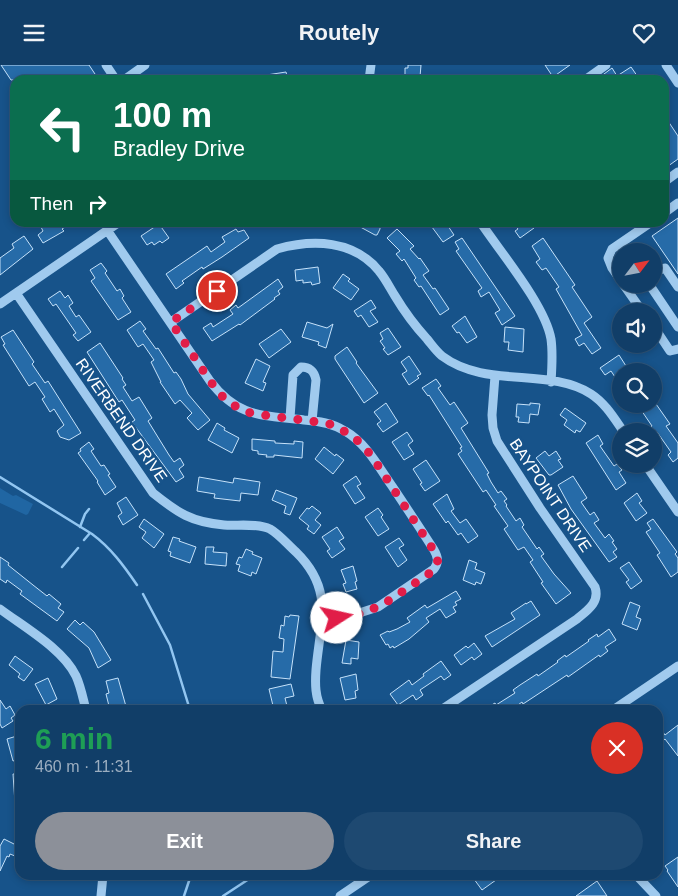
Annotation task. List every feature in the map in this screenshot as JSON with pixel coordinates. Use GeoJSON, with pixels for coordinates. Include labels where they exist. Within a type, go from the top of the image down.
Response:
{"type":"FeatureCollection","features":[{"type":"Feature","properties":{"kind":"street"},"geometry":{"type":"LineString","coordinates":[[133,68],[145,65]]}},
{"type":"Feature","properties":{"kind":"street"},"geometry":{"type":"LineString","coordinates":[[592,75],[606,65]]}},
{"type":"Feature","properties":{"kind":"street"},"geometry":{"type":"LineString","coordinates":[[666,65],[678,83]]}},
{"type":"Feature","properties":{"kind":"street"},"geometry":{"type":"LineString","coordinates":[[0,304],[112,227]]}},
{"type":"Feature","properties":{"kind":"street"},"geometry":{"type":"LineString","coordinates":[[484,227],[529,292],[548,326],[552,349],[551,382]]}},
{"type":"Feature","properties":{"kind":"street"},"geometry":{"type":"LineString","coordinates":[[621,243],[644,227]]}},
{"type":"Feature","properties":{"kind":"street"},"geometry":{"type":"LineString","coordinates":[[107,230],[222,396],[243,411],[336,426],[355,438],[364,446],[438,557],[437,565],[430,573],[378,607],[353,615],[323,619]]}},
{"type":"Feature","properties":{"kind":"street"},"geometry":{"type":"LineString","coordinates":[[171,322],[278,249],[312,243],[345,247],[363,256],[379,271],[419,330],[441,355],[464,369],[578,387],[601,401],[617,423]]}},
{"type":"Feature","properties":{"kind":"street"},"geometry":{"type":"LineString","coordinates":[[612,249],[608,259],[612,268]]}},
{"type":"Feature","properties":{"kind":"street"},"geometry":{"type":"LineString","coordinates":[[662,269],[665,268],[678,287]]}},
{"type":"Feature","properties":{"kind":"street","name":"RIVERBEND DRIVE"},"geometry":{"type":"LineString","coordinates":[[16,293],[153,493],[178,513],[200,522],[269,529],[291,547],[310,569],[323,602],[323,619],[317,657],[315,687],[319,705]]}},
{"type":"Feature","properties":{"kind":"street"},"geometry":{"type":"LineString","coordinates":[[655,293],[678,327]]}},
{"type":"Feature","properties":{"kind":"street"},"geometry":{"type":"LineString","coordinates":[[662,339],[670,351],[678,349]]}},
{"type":"Feature","properties":{"kind":"street"},"geometry":{"type":"LineString","coordinates":[[290,418],[293,375],[300,367],[307,367],[315,374],[316,379],[312,421]]}},
{"type":"Feature","properties":{"kind":"street","name":"BAYPOINT DRIVE"},"geometry":{"type":"LineString","coordinates":[[448,705],[577,619],[592,606],[597,593],[497,441],[492,415],[495,375]]}},
{"type":"Feature","properties":{"kind":"street"},"geometry":{"type":"LineString","coordinates":[[651,473],[678,512]]}},
{"type":"Feature","properties":{"kind":"street"},"geometry":{"type":"LineString","coordinates":[[0,609],[50,646],[65,661],[76,676],[85,705]]}},
{"type":"Feature","properties":{"kind":"street"},"geometry":{"type":"LineString","coordinates":[[621,705],[676,670]]}},
{"type":"Feature","properties":{"kind":"street"},"geometry":{"type":"LineString","coordinates":[[101,896],[103,880]]}},
{"type":"Feature","properties":{"kind":"street"},"geometry":{"type":"LineString","coordinates":[[341,896],[364,880]]}},
{"type":"Feature","properties":{"kind":"street"},"geometry":{"type":"LineString","coordinates":[[641,880],[656,896]]}},
{"type":"Feature","properties":{"kind":"shaded area"},"geometry":{"type":"Polygon","coordinates":[[[0,488],[13,496],[16,495],[33,504],[28,514],[26,515],[0,503],[0,488]]]}},
{"type":"Feature","properties":{"kind":"building"},"geometry":{"type":"Polygon","coordinates":[[[1,65],[89,65],[96,75],[10,75],[10,78],[1,65]]]}},
{"type":"Feature","properties":{"kind":"building"},"geometry":{"type":"Polygon","coordinates":[[[408,65],[421,65],[420,75],[405,75],[405,68],[408,68],[408,65]]]}},
{"type":"Feature","properties":{"kind":"building"},"geometry":{"type":"Polygon","coordinates":[[[545,65],[570,65],[556,75],[552,75],[545,65]]]}},
{"type":"Feature","properties":{"kind":"building"},"geometry":{"type":"Polygon","coordinates":[[[631,67],[637,75],[619,75],[631,67]]]}},
{"type":"Feature","properties":{"kind":"building"},"geometry":{"type":"Polygon","coordinates":[[[612,68],[616,75],[603,75],[612,68]]]}},
{"type":"Feature","properties":{"kind":"building"},"geometry":{"type":"Polygon","coordinates":[[[286,72],[287,75],[266,75],[286,72]]]}},
{"type":"Feature","properties":{"kind":"building"},"geometry":{"type":"Polygon","coordinates":[[[669,122],[678,136],[678,159],[669,165],[669,122]]]}},
{"type":"Feature","properties":{"kind":"building"},"geometry":{"type":"Polygon","coordinates":[[[678,218],[678,274],[662,251],[662,243],[657,243],[652,236],[665,227],[669,227],[669,224],[678,218]]]}},
{"type":"Feature","properties":{"kind":"building"},"geometry":{"type":"Polygon","coordinates":[[[41,227],[65,227],[62,229],[64,231],[43,243],[38,235],[43,231],[41,227]]]}},
{"type":"Feature","properties":{"kind":"building"},"geometry":{"type":"Polygon","coordinates":[[[154,227],[161,227],[169,238],[162,243],[160,241],[154,245],[152,242],[147,245],[141,236],[154,227]]]}},
{"type":"Feature","properties":{"kind":"building"},"geometry":{"type":"Polygon","coordinates":[[[360,227],[380,227],[377,235],[360,227]]]}},
{"type":"Feature","properties":{"kind":"building"},"geometry":{"type":"Polygon","coordinates":[[[432,227],[449,227],[454,235],[443,242],[432,227]]]}},
{"type":"Feature","properties":{"kind":"building"},"geometry":{"type":"Polygon","coordinates":[[[516,227],[534,228],[520,238],[515,231],[518,229],[516,227]]]}},
{"type":"Feature","properties":{"kind":"building"},"geometry":{"type":"Polygon","coordinates":[[[236,229],[238,232],[244,230],[249,238],[203,269],[202,267],[182,281],[184,283],[176,289],[166,274],[207,246],[211,252],[225,242],[222,237],[236,229]]]}},
{"type":"Feature","properties":{"kind":"building"},"geometry":{"type":"Polygon","coordinates":[[[397,229],[414,246],[410,249],[420,258],[429,271],[423,275],[433,289],[435,288],[449,309],[440,315],[421,286],[419,287],[414,280],[416,278],[404,259],[402,261],[396,254],[400,251],[387,238],[397,229]]]}},
{"type":"Feature","properties":{"kind":"building"},"geometry":{"type":"Polygon","coordinates":[[[24,236],[33,249],[0,275],[0,258],[14,248],[12,244],[24,236]]]}},
{"type":"Feature","properties":{"kind":"building"},"geometry":{"type":"Polygon","coordinates":[[[462,238],[515,316],[502,325],[495,313],[500,310],[489,292],[481,297],[478,291],[482,288],[456,251],[459,249],[455,242],[462,238]]]}},
{"type":"Feature","properties":{"kind":"building"},"geometry":{"type":"Polygon","coordinates":[[[543,238],[575,285],[572,287],[592,317],[584,323],[601,348],[592,354],[584,343],[579,346],[575,339],[582,335],[556,289],[559,287],[546,268],[542,270],[536,262],[540,259],[532,246],[543,238]]]}},
{"type":"Feature","properties":{"kind":"building"},"geometry":{"type":"Polygon","coordinates":[[[101,263],[117,291],[120,289],[124,296],[122,298],[131,312],[118,320],[91,281],[95,278],[90,270],[101,263]]]}},
{"type":"Feature","properties":{"kind":"building"},"geometry":{"type":"Polygon","coordinates":[[[318,267],[320,283],[312,285],[311,282],[303,283],[303,280],[296,281],[295,270],[318,267]]]}},
{"type":"Feature","properties":{"kind":"building"},"geometry":{"type":"Polygon","coordinates":[[[343,274],[350,279],[348,281],[359,289],[351,300],[333,288],[343,274]]]}},
{"type":"Feature","properties":{"kind":"building"},"geometry":{"type":"Polygon","coordinates":[[[278,279],[283,287],[278,291],[280,294],[275,299],[240,325],[212,341],[203,328],[211,323],[213,327],[233,314],[230,310],[236,305],[238,308],[278,279]]]}},
{"type":"Feature","properties":{"kind":"building"},"geometry":{"type":"Polygon","coordinates":[[[60,291],[65,298],[68,295],[73,303],[69,306],[76,317],[79,315],[91,332],[78,341],[73,335],[76,333],[56,304],[53,306],[48,299],[60,291]]]}},
{"type":"Feature","properties":{"kind":"building"},"geometry":{"type":"Polygon","coordinates":[[[371,300],[376,308],[370,311],[378,322],[369,327],[361,315],[358,317],[354,311],[371,300]]]}},
{"type":"Feature","properties":{"kind":"building"},"geometry":{"type":"Polygon","coordinates":[[[465,316],[477,337],[467,343],[452,326],[465,316]]]}},
{"type":"Feature","properties":{"kind":"building"},"geometry":{"type":"Polygon","coordinates":[[[140,321],[146,329],[143,331],[156,349],[158,348],[174,373],[176,372],[181,379],[188,394],[210,420],[198,430],[187,418],[192,413],[180,400],[175,404],[160,382],[151,362],[154,360],[143,344],[138,347],[127,330],[140,321]]]}},
{"type":"Feature","properties":{"kind":"building"},"geometry":{"type":"Polygon","coordinates":[[[307,322],[327,328],[333,324],[326,348],[318,345],[319,342],[302,337],[307,322]]]}},
{"type":"Feature","properties":{"kind":"building"},"geometry":{"type":"Polygon","coordinates":[[[505,327],[524,329],[523,352],[508,350],[509,342],[504,342],[505,327]]]}},
{"type":"Feature","properties":{"kind":"building"},"geometry":{"type":"Polygon","coordinates":[[[388,328],[401,347],[388,355],[380,341],[383,339],[380,333],[388,328]]]}},
{"type":"Feature","properties":{"kind":"building"},"geometry":{"type":"Polygon","coordinates":[[[281,329],[291,342],[269,358],[259,344],[281,329]]]}},
{"type":"Feature","properties":{"kind":"building"},"geometry":{"type":"Polygon","coordinates":[[[13,330],[34,362],[32,364],[45,383],[48,381],[81,433],[69,440],[60,437],[57,431],[64,425],[54,409],[50,412],[42,399],[45,397],[35,382],[29,386],[3,345],[5,344],[1,337],[13,330]]]}},
{"type":"Feature","properties":{"kind":"building"},"geometry":{"type":"Polygon","coordinates":[[[100,343],[123,378],[126,385],[123,387],[132,401],[139,397],[152,418],[148,421],[169,455],[174,462],[180,458],[184,465],[179,469],[184,477],[176,482],[132,422],[135,420],[122,400],[119,402],[87,352],[100,343]]]}},
{"type":"Feature","properties":{"kind":"building"},"geometry":{"type":"Polygon","coordinates":[[[347,347],[378,393],[364,403],[335,359],[335,356],[347,347]]]}},
{"type":"Feature","properties":{"kind":"building"},"geometry":{"type":"Polygon","coordinates":[[[619,355],[624,363],[612,363],[612,372],[611,371],[605,375],[600,368],[619,355]]]}},
{"type":"Feature","properties":{"kind":"building"},"geometry":{"type":"Polygon","coordinates":[[[409,356],[421,374],[417,376],[419,378],[409,385],[402,374],[407,371],[401,362],[409,356]]]}},
{"type":"Feature","properties":{"kind":"building"},"geometry":{"type":"Polygon","coordinates":[[[256,359],[270,366],[263,382],[266,383],[263,391],[245,383],[256,359]]]}},
{"type":"Feature","properties":{"kind":"building"},"geometry":{"type":"Polygon","coordinates":[[[436,379],[441,386],[438,388],[450,405],[454,402],[468,423],[461,428],[489,473],[487,474],[498,493],[501,491],[507,499],[504,501],[506,506],[516,521],[520,518],[524,525],[522,527],[537,549],[539,547],[544,554],[541,556],[571,593],[556,604],[541,583],[543,582],[530,562],[533,560],[524,547],[518,550],[504,529],[508,526],[494,506],[496,505],[486,490],[483,492],[458,454],[462,451],[460,448],[462,447],[429,395],[422,388],[436,379]]]}},
{"type":"Feature","properties":{"kind":"building"},"geometry":{"type":"Polygon","coordinates":[[[386,403],[398,422],[383,432],[377,424],[381,421],[374,412],[386,403]]]}},
{"type":"Feature","properties":{"kind":"building"},"geometry":{"type":"Polygon","coordinates":[[[530,403],[540,404],[538,415],[530,414],[529,423],[518,422],[519,417],[516,417],[517,404],[530,405],[530,403]]]}},
{"type":"Feature","properties":{"kind":"building"},"geometry":{"type":"Polygon","coordinates":[[[565,408],[586,423],[580,432],[576,430],[575,433],[564,425],[567,420],[560,415],[565,408]]]}},
{"type":"Feature","properties":{"kind":"building"},"geometry":{"type":"Polygon","coordinates":[[[643,413],[662,413],[670,424],[666,426],[678,443],[678,458],[673,462],[668,455],[671,452],[662,439],[662,423],[650,423],[643,413]]]}},
{"type":"Feature","properties":{"kind":"building"},"geometry":{"type":"Polygon","coordinates":[[[217,423],[225,428],[224,430],[239,438],[232,453],[208,440],[217,423]]]}},
{"type":"Feature","properties":{"kind":"building"},"geometry":{"type":"Polygon","coordinates":[[[407,432],[413,441],[408,445],[414,454],[404,460],[392,442],[407,432]]]}},
{"type":"Feature","properties":{"kind":"building"},"geometry":{"type":"Polygon","coordinates":[[[598,435],[603,444],[600,446],[612,463],[612,473],[620,473],[626,483],[616,490],[586,443],[598,435]]]}},
{"type":"Feature","properties":{"kind":"building"},"geometry":{"type":"Polygon","coordinates":[[[252,439],[275,441],[275,443],[294,444],[294,441],[303,442],[302,458],[274,455],[274,457],[266,457],[267,455],[258,454],[258,451],[252,450],[252,439]]]}},
{"type":"Feature","properties":{"kind":"building"},"geometry":{"type":"Polygon","coordinates":[[[89,442],[94,449],[91,451],[101,466],[104,465],[116,487],[105,495],[98,481],[78,453],[89,442]]]}},
{"type":"Feature","properties":{"kind":"building"},"geometry":{"type":"Polygon","coordinates":[[[324,447],[335,456],[336,454],[344,460],[333,474],[315,459],[324,447]]]}},
{"type":"Feature","properties":{"kind":"building"},"geometry":{"type":"Polygon","coordinates":[[[545,451],[549,456],[556,451],[561,459],[558,460],[563,467],[551,475],[536,458],[545,451]]]}},
{"type":"Feature","properties":{"kind":"building"},"geometry":{"type":"Polygon","coordinates":[[[426,460],[440,481],[425,491],[413,469],[426,460]]]}},
{"type":"Feature","properties":{"kind":"building"},"geometry":{"type":"Polygon","coordinates":[[[356,476],[361,484],[357,486],[365,498],[355,504],[343,485],[356,476]]]}},
{"type":"Feature","properties":{"kind":"building"},"geometry":{"type":"Polygon","coordinates":[[[573,476],[587,498],[581,502],[590,515],[594,512],[599,520],[594,523],[605,538],[609,534],[614,541],[612,542],[617,549],[613,552],[617,557],[609,562],[571,509],[558,485],[573,476]]]}},
{"type":"Feature","properties":{"kind":"building"},"geometry":{"type":"Polygon","coordinates":[[[199,477],[233,483],[234,478],[260,482],[258,495],[241,493],[240,501],[214,498],[215,494],[197,491],[199,477]]]}},
{"type":"Feature","properties":{"kind":"building"},"geometry":{"type":"Polygon","coordinates":[[[276,490],[297,498],[290,515],[284,513],[286,506],[272,500],[276,490]]]}},
{"type":"Feature","properties":{"kind":"building"},"geometry":{"type":"Polygon","coordinates":[[[637,493],[642,501],[639,503],[647,513],[636,521],[624,503],[637,493]]]}},
{"type":"Feature","properties":{"kind":"building"},"geometry":{"type":"Polygon","coordinates":[[[447,494],[454,509],[451,511],[460,523],[466,519],[478,536],[468,543],[461,533],[458,535],[448,521],[446,523],[433,504],[447,494]]]}},
{"type":"Feature","properties":{"kind":"building"},"geometry":{"type":"Polygon","coordinates":[[[126,497],[138,515],[123,525],[118,516],[122,513],[117,503],[126,497]]]}},
{"type":"Feature","properties":{"kind":"building"},"geometry":{"type":"Polygon","coordinates":[[[312,506],[321,513],[315,520],[321,525],[314,534],[307,529],[309,526],[299,518],[307,508],[309,509],[312,506]]]}},
{"type":"Feature","properties":{"kind":"building"},"geometry":{"type":"Polygon","coordinates":[[[378,508],[383,515],[381,517],[389,529],[378,536],[365,517],[378,508]]]}},
{"type":"Feature","properties":{"kind":"building"},"geometry":{"type":"Polygon","coordinates":[[[144,519],[164,534],[154,548],[142,538],[146,532],[139,527],[144,519]]]}},
{"type":"Feature","properties":{"kind":"building"},"geometry":{"type":"Polygon","coordinates":[[[653,519],[677,552],[675,554],[678,558],[678,572],[671,577],[657,555],[660,553],[646,532],[651,529],[647,523],[653,519]]]}},
{"type":"Feature","properties":{"kind":"building"},"geometry":{"type":"Polygon","coordinates":[[[337,527],[344,538],[339,541],[345,549],[332,558],[327,551],[330,549],[322,537],[337,527]]]}},
{"type":"Feature","properties":{"kind":"building"},"geometry":{"type":"Polygon","coordinates":[[[173,537],[196,547],[190,563],[170,556],[171,552],[168,551],[173,537]]]}},
{"type":"Feature","properties":{"kind":"building"},"geometry":{"type":"Polygon","coordinates":[[[399,538],[404,545],[399,548],[407,560],[398,567],[385,547],[399,538]]]}},
{"type":"Feature","properties":{"kind":"building"},"geometry":{"type":"Polygon","coordinates":[[[206,547],[214,547],[213,552],[227,553],[226,566],[205,564],[206,547]]]}},
{"type":"Feature","properties":{"kind":"building"},"geometry":{"type":"Polygon","coordinates":[[[246,549],[262,558],[256,574],[252,572],[251,576],[238,571],[240,565],[236,564],[239,557],[242,558],[246,549]]]}},
{"type":"Feature","properties":{"kind":"building"},"geometry":{"type":"Polygon","coordinates":[[[0,557],[47,596],[49,594],[61,604],[58,608],[64,612],[57,621],[20,594],[22,591],[7,580],[6,583],[0,579],[0,557]]]}},
{"type":"Feature","properties":{"kind":"building"},"geometry":{"type":"Polygon","coordinates":[[[469,560],[477,563],[475,569],[485,573],[481,584],[476,582],[475,585],[463,580],[469,560]]]}},
{"type":"Feature","properties":{"kind":"building"},"geometry":{"type":"Polygon","coordinates":[[[629,562],[642,581],[631,589],[626,582],[629,580],[620,568],[629,562]]]}},
{"type":"Feature","properties":{"kind":"building"},"geometry":{"type":"Polygon","coordinates":[[[353,566],[357,589],[346,592],[343,584],[346,583],[341,570],[353,566]]]}},
{"type":"Feature","properties":{"kind":"building"},"geometry":{"type":"Polygon","coordinates":[[[456,591],[461,599],[455,602],[457,605],[453,607],[456,612],[446,618],[440,609],[426,618],[429,622],[409,639],[394,648],[393,646],[390,648],[388,644],[386,645],[380,635],[410,622],[407,618],[425,605],[427,608],[456,591]]]}},
{"type":"Feature","properties":{"kind":"building"},"geometry":{"type":"Polygon","coordinates":[[[531,601],[540,615],[492,647],[485,636],[515,619],[511,613],[531,601]]]}},
{"type":"Feature","properties":{"kind":"building"},"geometry":{"type":"Polygon","coordinates":[[[630,602],[640,606],[636,617],[641,619],[637,630],[622,624],[630,602]]]}},
{"type":"Feature","properties":{"kind":"building"},"geometry":{"type":"Polygon","coordinates":[[[290,615],[299,616],[290,679],[271,677],[273,651],[283,652],[284,639],[279,638],[281,625],[284,626],[285,616],[289,617],[290,615]]]}},
{"type":"Feature","properties":{"kind":"building"},"geometry":{"type":"Polygon","coordinates":[[[75,620],[80,625],[83,622],[94,632],[111,660],[98,668],[89,648],[67,629],[75,620]]]}},
{"type":"Feature","properties":{"kind":"building"},"geometry":{"type":"Polygon","coordinates":[[[609,629],[616,640],[605,647],[608,651],[600,657],[599,655],[568,677],[567,675],[523,704],[522,702],[518,705],[496,705],[515,693],[513,690],[537,674],[538,676],[565,655],[566,657],[597,634],[598,637],[609,629]]]}},
{"type":"Feature","properties":{"kind":"building"},"geometry":{"type":"Polygon","coordinates":[[[346,640],[359,642],[358,659],[351,658],[351,664],[342,663],[346,640]]]}},
{"type":"Feature","properties":{"kind":"building"},"geometry":{"type":"Polygon","coordinates":[[[474,643],[482,654],[474,660],[472,657],[461,665],[454,655],[466,646],[468,648],[474,643]]]}},
{"type":"Feature","properties":{"kind":"building"},"geometry":{"type":"Polygon","coordinates":[[[15,656],[33,669],[24,681],[18,677],[20,674],[9,665],[15,656]]]}},
{"type":"Feature","properties":{"kind":"building"},"geometry":{"type":"Polygon","coordinates":[[[441,661],[451,675],[444,680],[441,676],[420,690],[423,695],[416,700],[413,695],[398,705],[390,694],[409,680],[412,685],[441,661]]]}},
{"type":"Feature","properties":{"kind":"building"},"geometry":{"type":"Polygon","coordinates":[[[356,674],[358,690],[355,691],[356,698],[345,700],[340,678],[356,674]]]}},
{"type":"Feature","properties":{"kind":"building"},"geometry":{"type":"Polygon","coordinates":[[[48,678],[57,699],[46,705],[35,684],[48,678]]]}},
{"type":"Feature","properties":{"kind":"building"},"geometry":{"type":"Polygon","coordinates":[[[118,678],[126,705],[109,705],[106,694],[109,693],[106,681],[118,678]]]}},
{"type":"Feature","properties":{"kind":"building"},"geometry":{"type":"Polygon","coordinates":[[[291,684],[294,696],[285,698],[287,705],[273,705],[269,689],[291,684]]]}},
{"type":"Feature","properties":{"kind":"building"},"geometry":{"type":"Polygon","coordinates":[[[0,700],[6,709],[10,706],[15,715],[11,718],[13,721],[2,728],[0,724],[0,700]]]}},
{"type":"Feature","properties":{"kind":"building"},"geometry":{"type":"Polygon","coordinates":[[[678,725],[678,756],[665,739],[663,741],[663,732],[665,735],[678,725]]]}},
{"type":"Feature","properties":{"kind":"building"},"geometry":{"type":"Polygon","coordinates":[[[15,737],[15,760],[13,761],[7,739],[15,737]]]}},
{"type":"Feature","properties":{"kind":"building"},"geometry":{"type":"Polygon","coordinates":[[[13,774],[15,774],[15,803],[13,774]]]}},
{"type":"Feature","properties":{"kind":"building"},"geometry":{"type":"Polygon","coordinates":[[[4,839],[15,844],[15,856],[10,854],[9,857],[7,856],[0,871],[0,846],[4,839]]]}},
{"type":"Feature","properties":{"kind":"building"},"geometry":{"type":"Polygon","coordinates":[[[678,857],[678,887],[665,866],[678,857]]]}},
{"type":"Feature","properties":{"kind":"building"},"geometry":{"type":"Polygon","coordinates":[[[475,880],[496,880],[482,890],[475,880]]]}},
{"type":"Feature","properties":{"kind":"building"},"geometry":{"type":"Polygon","coordinates":[[[597,881],[607,896],[576,896],[597,881]]]}},
{"type":"Feature","properties":{"kind":"waterway"},"geometry":{"type":"LineString","coordinates":[[0,477],[99,539],[122,564],[137,585]]}},
{"type":"Feature","properties":{"kind":"waterway"},"geometry":{"type":"LineString","coordinates":[[80,527],[89,509]]}},
{"type":"Feature","properties":{"kind":"waterway"},"geometry":{"type":"LineString","coordinates":[[84,540],[90,533]]}},
{"type":"Feature","properties":{"kind":"waterway"},"geometry":{"type":"LineString","coordinates":[[62,567],[78,548]]}},
{"type":"Feature","properties":{"kind":"waterway"},"geometry":{"type":"LineString","coordinates":[[143,594],[170,645],[188,705]]}},
{"type":"Feature","properties":{"kind":"waterway"},"geometry":{"type":"LineString","coordinates":[[184,896],[189,880]]}},
{"type":"Feature","properties":{"kind":"waterway"},"geometry":{"type":"LineString","coordinates":[[223,896],[247,880]]}},
{"type":"Feature","properties":{"kind":"route"},"geometry":{"type":"LineString","coordinates":[[217,291],[171,322],[216,389],[222,396],[243,411],[269,417],[326,423],[346,431],[364,446],[371,455],[438,557],[437,565],[430,573],[390,600],[365,613],[337,618]]}}]}
